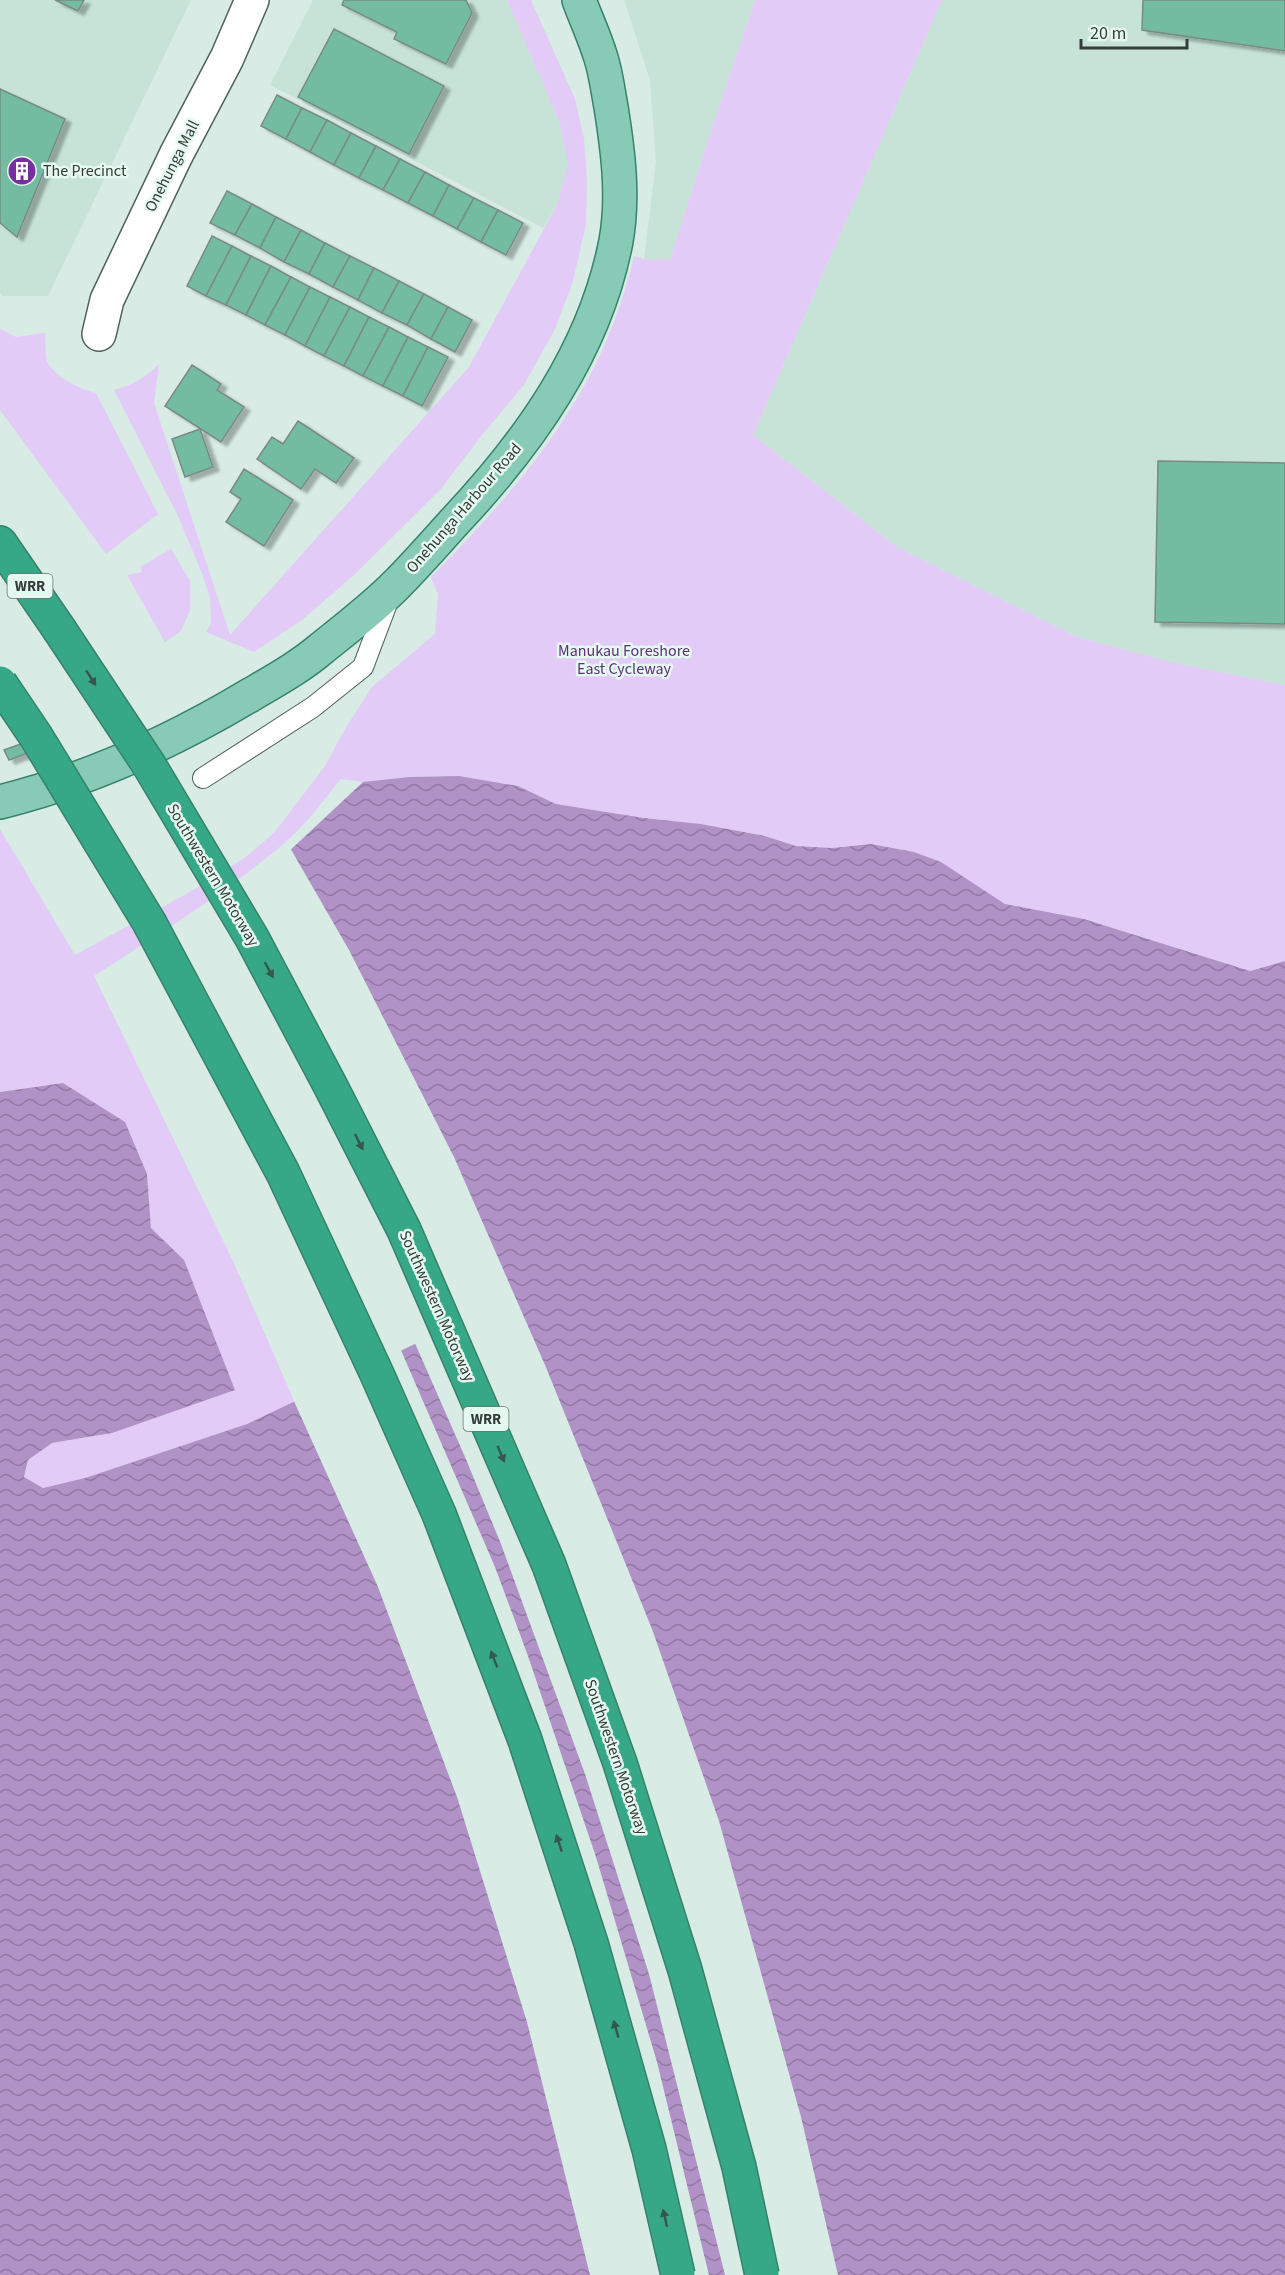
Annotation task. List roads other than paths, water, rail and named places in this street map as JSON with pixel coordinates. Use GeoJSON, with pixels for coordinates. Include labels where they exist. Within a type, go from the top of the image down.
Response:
{"type":"FeatureCollection","features":[{"type":"Feature","properties":{"kind":"highway","name":"Southwestern Motorway"},"geometry":{"type":"LineString","coordinates":[[0,543],[59,628],[148,765],[246,928],[404,1230],[549,1565],[620,1763],[685,1970],[739,2168],[762,2275]]}},
{"type":"Feature","properties":{"kind":"highway"},"geometry":{"type":"LineString","coordinates":[[0,683],[37,738],[149,922],[283,1173],[439,1514],[525,1740],[591,1943],[649,2150],[678,2275]]}},
{"type":"Feature","properties":{"kind":"main road","name":"Onehunga Harbour Road"},"geometry":{"type":"LineString","coordinates":[[0,802],[34,794],[102,769],[217,716],[321,650],[393,587],[482,493],[542,414],[576,358],[593,318],[616,240],[620,185],[615,132],[602,58],[579,0]]}},
{"type":"Feature","properties":{"kind":"street","name":"Onehunga Mall"},"geometry":{"type":"LineString","coordinates":[[99,334],[106,300],[176,155],[227,58],[252,0]]}},
{"type":"Feature","properties":{"kind":"lane"},"geometry":{"type":"LineString","coordinates":[[203,778],[313,707],[363,667],[393,587]]}},
{"type":"Feature","properties":{"kind":"water"},"geometry":{"type":"Polygon","coordinates":[[[459,776],[518,786],[556,804],[644,818],[701,824],[765,836],[796,846],[832,848],[871,844],[914,852],[941,862],[1005,904],[1084,919],[1250,971],[1285,961],[1285,2275],[0,2275],[0,1092],[63,1083],[125,1122],[147,1174],[151,1228],[184,1260],[235,1390],[112,1433],[52,1443],[28,1460],[24,1477],[43,1488],[85,1478],[247,1424],[463,1321],[253,885],[363,782],[409,777],[459,776]]]}},
{"type":"Feature","properties":{"kind":"place","name":"The Precinct"},"geometry":{"type":"Point","coordinates":[22,171]}},
{"type":"Feature","properties":{"kind":"park label","name":"Manukau Foreshore East Cycleway"},"geometry":{"type":"Point","coordinates":[624,660]}}]}
